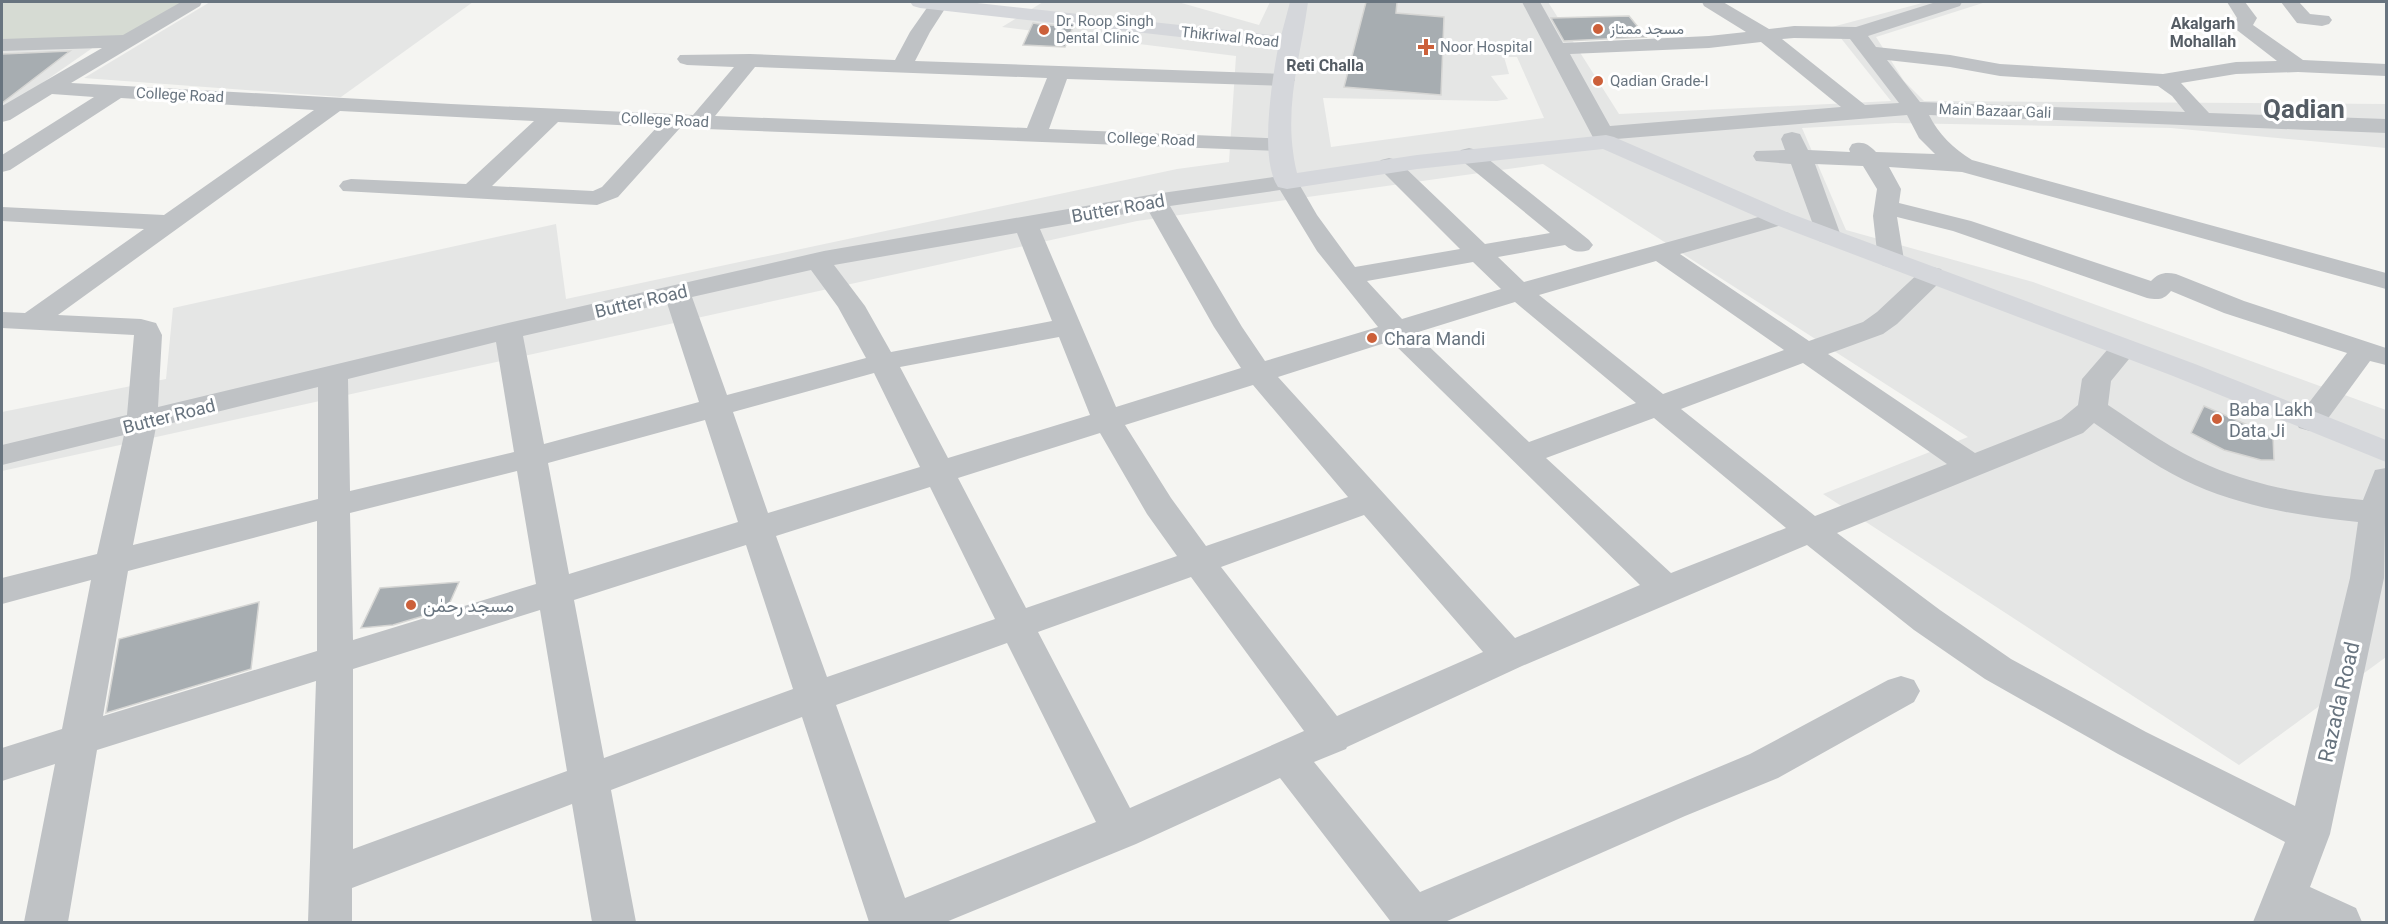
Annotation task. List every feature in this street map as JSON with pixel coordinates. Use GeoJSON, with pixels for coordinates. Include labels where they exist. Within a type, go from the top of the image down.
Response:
{"type":"FeatureCollection","features":[{"type":"Feature","properties":{"kind":"main road"},"geometry":{"type":"LineString","coordinates":[[1299,2],[1288,43],[1280,144],[1287,182],[1389,165],[1605,138],[1780,218],[2124,348],[2386,452]]}},
{"type":"Feature","properties":{"kind":"main road","name":"Thikriwal Road"},"geometry":{"type":"LineString","coordinates":[[930,3],[1288,43]]}},
{"type":"Feature","properties":{"kind":"main road"},"geometry":{"type":"LineString","coordinates":[[1147,8],[1255,41]]}},
{"type":"Feature","properties":{"kind":"street"},"geometry":{"type":"LineString","coordinates":[[2,114],[50,88],[193,2]]}},
{"type":"Feature","properties":{"kind":"street"},"geometry":{"type":"LineString","coordinates":[[1531,2],[1605,138]]}},
{"type":"Feature","properties":{"kind":"street"},"geometry":{"type":"LineString","coordinates":[[1712,2],[1765,35],[1860,112]]}},
{"type":"Feature","properties":{"kind":"street"},"geometry":{"type":"LineString","coordinates":[[1864,43],[1953,2]]}},
{"type":"Feature","properties":{"kind":"street"},"geometry":{"type":"LineString","coordinates":[[2236,2],[2247,18],[2243,27],[2298,66]]}},
{"type":"Feature","properties":{"kind":"street"},"geometry":{"type":"LineString","coordinates":[[2290,2],[2304,19],[2322,20]]}},
{"type":"Feature","properties":{"kind":"street"},"geometry":{"type":"LineString","coordinates":[[902,67],[920,32],[930,3]]}},
{"type":"Feature","properties":{"kind":"street"},"geometry":{"type":"LineString","coordinates":[[1557,50],[1709,42],[1794,32],[1864,43],[2000,70],[2163,80],[2236,68],[2298,66],[2386,70]]}},
{"type":"Feature","properties":{"kind":"street"},"geometry":{"type":"LineString","coordinates":[[2,45],[127,41]]}},
{"type":"Feature","properties":{"kind":"street"},"geometry":{"type":"LineString","coordinates":[[1864,43],[1914,108],[1927,133],[1948,155],[1964,165]]}},
{"type":"Feature","properties":{"kind":"street"},"geometry":{"type":"LineString","coordinates":[[687,59],[1285,80]]}},
{"type":"Feature","properties":{"kind":"street"},"geometry":{"type":"LineString","coordinates":[[699,122],[750,60]]}},
{"type":"Feature","properties":{"kind":"street"},"geometry":{"type":"LineString","coordinates":[[1036,135],[1059,73]]}},
{"type":"Feature","properties":{"kind":"street"},"geometry":{"type":"LineString","coordinates":[[2163,80],[2179,92],[2203,119]]}},
{"type":"Feature","properties":{"kind":"street","name":"College Road"},"geometry":{"type":"LineString","coordinates":[[50,88],[553,116],[1280,144]]}},
{"type":"Feature","properties":{"kind":"street"},"geometry":{"type":"LineString","coordinates":[[2,165],[118,91]]}},
{"type":"Feature","properties":{"kind":"street"},"geometry":{"type":"LineString","coordinates":[[30,322],[336,104]]}},
{"type":"Feature","properties":{"kind":"street","name":"Main Bazaar Gali"},"geometry":{"type":"LineString","coordinates":[[1605,138],[1782,119],[1914,108],[2386,126]]}},
{"type":"Feature","properties":{"kind":"street"},"geometry":{"type":"LineString","coordinates":[[1829,115],[1880,171],[1889,189],[1886,216],[1892,260]]}},
{"type":"Feature","properties":{"kind":"street"},"geometry":{"type":"LineString","coordinates":[[472,192],[553,116]]}},
{"type":"Feature","properties":{"kind":"street"},"geometry":{"type":"LineString","coordinates":[[1782,119],[1811,182],[1828,236]]}},
{"type":"Feature","properties":{"kind":"street"},"geometry":{"type":"LineString","coordinates":[[351,186],[588,198],[605,196],[674,121]]}},
{"type":"Feature","properties":{"kind":"street"},"geometry":{"type":"LineString","coordinates":[[1469,156],[1608,267]]}},
{"type":"Feature","properties":{"kind":"street"},"geometry":{"type":"LineString","coordinates":[[1764,156],[1934,161],[1964,165],[2156,220],[2223,235],[2386,281]]}},
{"type":"Feature","properties":{"kind":"street"},"geometry":{"type":"LineString","coordinates":[[1389,165],[1519,292],[1811,531],[1927,620],[1998,669],[2132,743],[2309,834]]}},
{"type":"Feature","properties":{"kind":"street"},"geometry":{"type":"LineString","coordinates":[[1287,182],[1308,218],[1351,276],[1396,330],[1666,589]]}},
{"type":"Feature","properties":{"kind":"street","name":"Butter Road"},"geometry":{"type":"LineString","coordinates":[[2,455],[142,423],[508,331],[818,261],[1155,201],[1287,182]]}},
{"type":"Feature","properties":{"kind":"street"},"geometry":{"type":"LineString","coordinates":[[1155,201],[1228,327],[1259,373],[1509,656]]}},
{"type":"Feature","properties":{"kind":"street"},"geometry":{"type":"LineString","coordinates":[[1887,207],[1962,226],[2156,292],[2167,280],[2234,307],[2376,353],[2310,421]]}},
{"type":"Feature","properties":{"kind":"street"},"geometry":{"type":"LineString","coordinates":[[2,214],[167,223]]}},
{"type":"Feature","properties":{"kind":"street"},"geometry":{"type":"LineString","coordinates":[[2,764],[1519,292],[1780,218]]}},
{"type":"Feature","properties":{"kind":"street"},"geometry":{"type":"LineString","coordinates":[[1026,224],[1107,420],[1160,506],[1332,738]]}},
{"type":"Feature","properties":{"kind":"street"},"geometry":{"type":"LineString","coordinates":[[1351,276],[1570,237]]}},
{"type":"Feature","properties":{"kind":"street"},"geometry":{"type":"LineString","coordinates":[[1660,252],[1804,353],[1972,466]]}},
{"type":"Feature","properties":{"kind":"street"},"geometry":{"type":"LineString","coordinates":[[818,261],[851,306],[883,362],[1121,831]]}},
{"type":"Feature","properties":{"kind":"street"},"geometry":{"type":"LineString","coordinates":[[1524,455],[1657,404],[1873,328],[1887,318],[1932,275]]}},
{"type":"Feature","properties":{"kind":"street"},"geometry":{"type":"LineString","coordinates":[[677,293],[756,530],[894,922],[1121,831],[1332,738],[1509,656],[1666,589],[2072,426],[2092,408],[2097,379],[2124,348]]}},
{"type":"Feature","properties":{"kind":"street"},"geometry":{"type":"LineString","coordinates":[[2,320],[133,326],[146,329],[148,335],[142,423],[112,562],[46,922]]}},
{"type":"Feature","properties":{"kind":"street"},"geometry":{"type":"LineString","coordinates":[[2,591],[530,458],[883,362],[1067,327]]}},
{"type":"Feature","properties":{"kind":"street"},"geometry":{"type":"LineString","coordinates":[[508,331],[614,922]]}},
{"type":"Feature","properties":{"kind":"street"},"geometry":{"type":"LineString","coordinates":[[330,922],[335,660],[333,375]]}},
{"type":"Feature","properties":{"kind":"street"},"geometry":{"type":"LineString","coordinates":[[2092,408],[2171,459],[2226,485],[2285,500],[2381,495]]}},
{"type":"Feature","properties":{"kind":"street","name":"Razada Road"},"geometry":{"type":"LineString","coordinates":[[2280,909],[2309,834],[2367,578],[2381,495]]}},
{"type":"Feature","properties":{"kind":"street"},"geometry":{"type":"LineString","coordinates":[[330,877],[814,697],[1370,501]]}},
{"type":"Feature","properties":{"kind":"street"},"geometry":{"type":"LineString","coordinates":[[1287,757],[1414,919],[1670,804],[1764,766],[1902,691]]}},
{"type":"Feature","properties":{"kind":"street"},"geometry":{"type":"LineString","coordinates":[[2280,909],[2340,922]]}},
{"type":"Feature","properties":{"kind":"shaded area"},"geometry":{"type":"Polygon","coordinates":[[[2,2],[193,2],[127,41],[2,45],[2,2]]]}},
{"type":"Feature","properties":{"kind":"shaded area"},"geometry":{"type":"Polygon","coordinates":[[[210,2],[473,2],[341,97],[84,78],[210,2]]]}},
{"type":"Feature","properties":{"kind":"shaded area"},"geometry":{"type":"Polygon","coordinates":[[[1043,2],[1178,2],[1259,25],[1270,2],[1548,2],[1619,114],[1891,101],[1832,27],[1926,2],[1986,2],[1876,37],[1904,81],[1924,101],[2386,104],[2386,148],[2171,128],[1895,123],[1802,128],[1846,230],[2033,282],[2386,410],[2386,657],[2239,765],[1823,494],[1968,437],[1543,164],[1137,221],[2,471],[2,412],[166,379],[173,308],[556,224],[566,299],[1177,169],[1229,162],[1236,56],[1002,27],[1043,2]],[[1504,57],[1509,74],[1491,76],[1508,99],[1497,101],[1323,98],[1331,147],[1544,118],[1517,57],[1504,57]]]}},
{"type":"Feature","properties":{"kind":"shaded area"},"geometry":{"type":"Polygon","coordinates":[[[101,42],[2,111],[2,45],[101,42]]]}},
{"type":"Feature","properties":{"kind":"building"},"geometry":{"type":"Polygon","coordinates":[[[1366,2],[1397,2],[1396,13],[1444,17],[1441,95],[1344,87],[1366,2]]]}},
{"type":"Feature","properties":{"kind":"building","name":"مسجد ممتاز"},"geometry":{"type":"Polygon","coordinates":[[[1629,16],[1646,37],[1564,41],[1551,18],[1629,16]]]}},
{"type":"Feature","properties":{"kind":"building","name":"Dr. Roop Singh Dental Clinic"},"geometry":{"type":"Polygon","coordinates":[[[1033,23],[1073,27],[1065,47],[1023,45],[1033,23]]]}},
{"type":"Feature","properties":{"kind":"building"},"geometry":{"type":"Polygon","coordinates":[[[70,51],[2,103],[2,54],[70,51]]]}},
{"type":"Feature","properties":{"kind":"building","name":"Baba Lakh Data Ji"},"geometry":{"type":"Polygon","coordinates":[[[2204,406],[2273,436],[2274,460],[2261,460],[2224,450],[2191,433],[2204,406]]]}},
{"type":"Feature","properties":{"kind":"building","name":"مسجد رحمٰن"},"geometry":{"type":"Polygon","coordinates":[[[459,582],[447,609],[393,625],[361,628],[380,588],[459,582]]]}},
{"type":"Feature","properties":{"kind":"building"},"geometry":{"type":"Polygon","coordinates":[[[259,602],[251,669],[106,713],[119,639],[259,602]]]}},
{"type":"Feature","properties":{"kind":"place","name":"مسجد ممتاز"},"geometry":{"type":"Point","coordinates":[1598,29]}},
{"type":"Feature","properties":{"kind":"place","name":"Dr. Roop Singh Dental Clinic"},"geometry":{"type":"Point","coordinates":[1044,30]}},
{"type":"Feature","properties":{"kind":"place","name":"Noor Hospital"},"geometry":{"type":"Point","coordinates":[1426,47]}},
{"type":"Feature","properties":{"kind":"place","name":"Qadian Grade-I"},"geometry":{"type":"Point","coordinates":[1598,81]}},
{"type":"Feature","properties":{"kind":"place","name":"Chara Mandi"},"geometry":{"type":"Point","coordinates":[1372,338]}},
{"type":"Feature","properties":{"kind":"place","name":"Baba Lakh Data Ji"},"geometry":{"type":"Point","coordinates":[2217,419]}},
{"type":"Feature","properties":{"kind":"place","name":"مسجد رحمٰن"},"geometry":{"type":"Point","coordinates":[411,605]}},
{"type":"Feature","properties":{"kind":"district","name":"Akalgarh Mohallah"},"geometry":{"type":"Point","coordinates":[2203,32]}},
{"type":"Feature","properties":{"kind":"district","name":"Reti Challa"},"geometry":{"type":"Point","coordinates":[1325,65]}},
{"type":"Feature","properties":{"kind":"district","name":"Qadian"},"geometry":{"type":"Point","coordinates":[2304,109]}}]}
